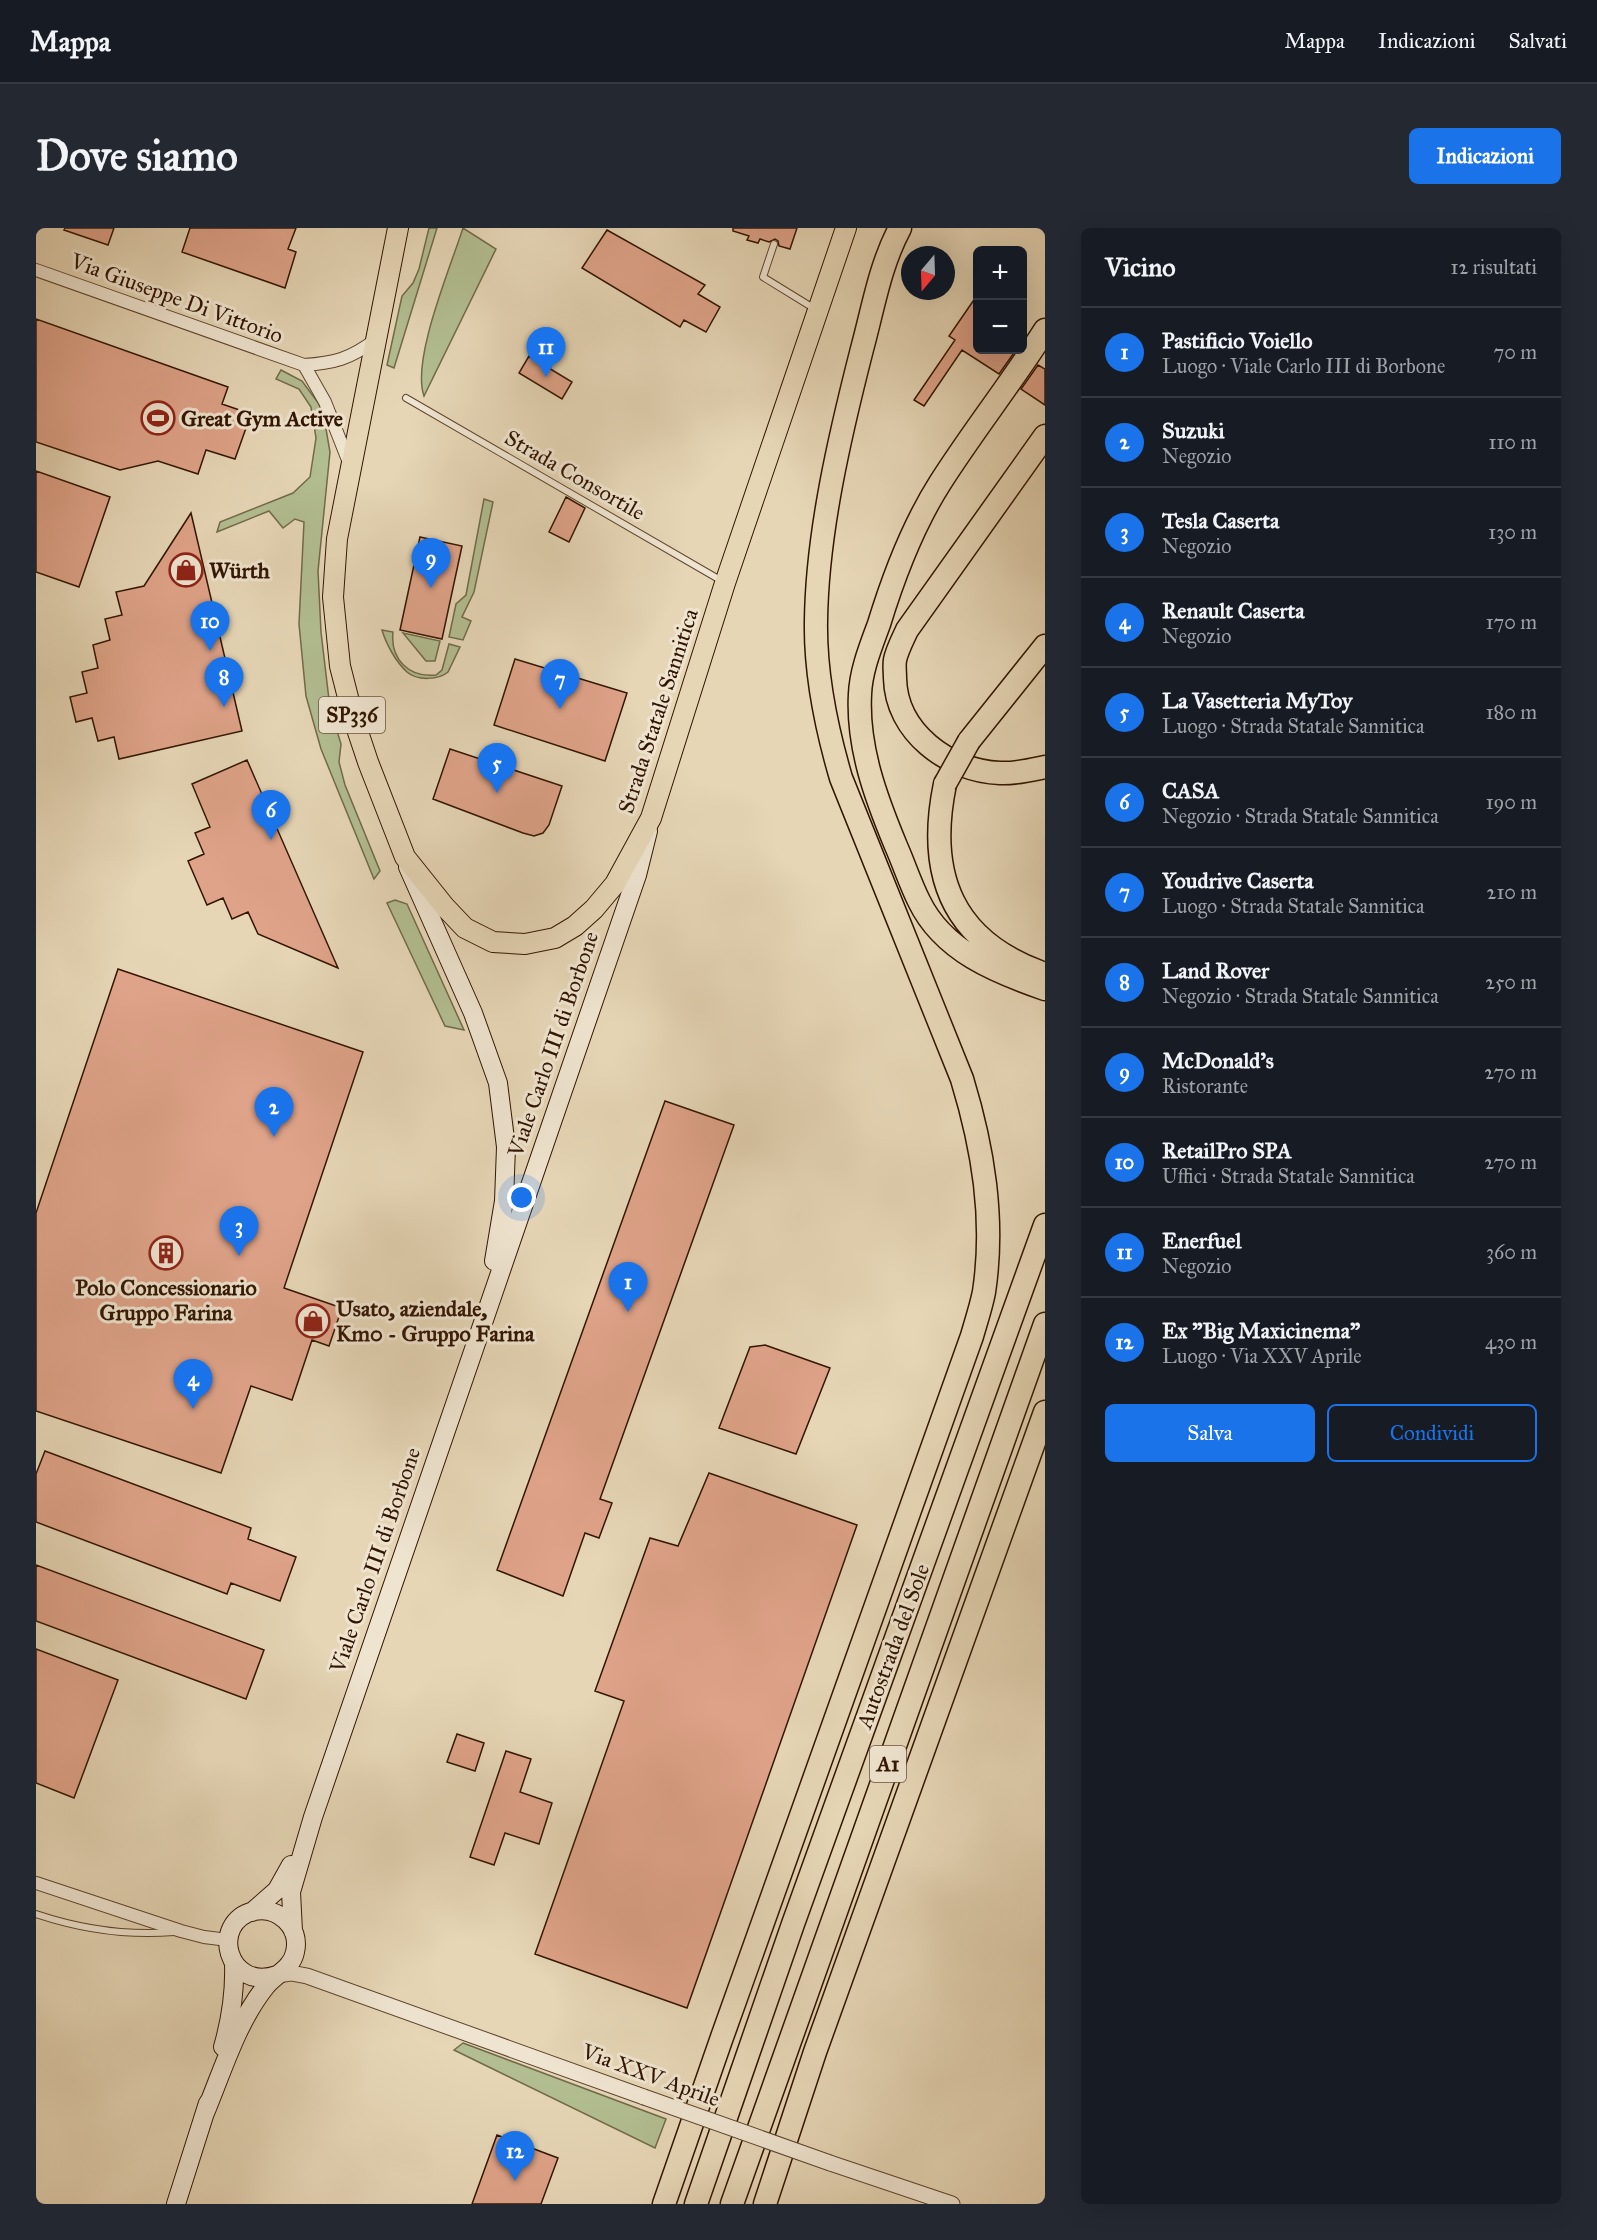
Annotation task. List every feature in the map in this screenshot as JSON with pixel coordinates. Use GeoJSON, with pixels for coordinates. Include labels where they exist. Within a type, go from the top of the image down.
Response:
{"type":"FeatureCollection","features":[{"type":"Feature","properties":{"kind":"highway"},"geometry":{"type":"LineString","coordinates":[[664,2204],[972,1336],[984,1293],[987,1201],[983,1160],[975,1123],[962,1079],[841,778],[826,726],[819,672],[816,623],[823,528],[854,383],[885,265],[900,228]]}},
{"type":"Feature","properties":{"kind":"highway"},"geometry":{"type":"LineString","coordinates":[[1045,330],[939,484],[915,529],[899,563],[885,604],[866,664],[860,692],[864,751],[874,790],[919,902],[950,942],[974,959],[1012,978],[1045,989]]}},
{"type":"Feature","properties":{"kind":"highway"},"geometry":{"type":"LineString","coordinates":[[1045,436],[907,630],[895,660],[896,687],[901,709],[912,730],[939,754],[969,768],[1000,773],[1045,767]]}},
{"type":"Feature","properties":{"kind":"highway"},"geometry":{"type":"LineString","coordinates":[[1045,646],[969,741],[945,784],[939,814],[939,854],[946,885],[959,910],[976,935],[1001,954],[1045,974]]}},
{"type":"Feature","properties":{"kind":"highway","name":"Autostrada del Sole"},"geometry":{"type":"LineString","coordinates":[[696,2204],[797,1913],[1045,1225]]}},
{"type":"Feature","properties":{"kind":"highway","name":"Autostrada del Sole"},"geometry":{"type":"LineString","coordinates":[[732,2204],[1045,1324]]}},
{"type":"Feature","properties":{"kind":"highway"},"geometry":{"type":"LineString","coordinates":[[765,2204],[819,2041],[1045,1412]]}},
{"type":"Feature","properties":{"kind":"main road","name":"Strada Statale Sannitica"},"geometry":{"type":"LineString","coordinates":[[398,228],[337,539],[333,597],[340,666],[368,762],[405,857],[465,928],[494,942],[525,944],[555,938],[575,926],[594,909],[615,884],[651,818],[725,583],[846,228]]}},
{"type":"Feature","properties":{"kind":"main road","name":"Viale Carlo III di Borbone"},"geometry":{"type":"LineString","coordinates":[[205,2113],[247,2015],[264,1989],[292,1961],[296,1951],[291,1892],[313,1817],[637,875],[651,818]]}},
{"type":"Feature","properties":{"kind":"main road","name":"Viale Carlo III di Borbone"},"geometry":{"type":"LineString","coordinates":[[405,857],[473,1013],[498,1083],[506,1148],[504,1201],[483,1318]]}},
{"type":"Feature","properties":{"kind":"main road","name":"Viale Carlo III di Borbone"},"geometry":{"type":"LineString","coordinates":[[176,2204],[205,2113],[232,2009],[235,1988],[234,1964],[230,1957],[228,1940],[236,1922],[252,1912],[277,1890],[287,1874],[313,1817]]}},
{"type":"Feature","properties":{"kind":"main road"},"geometry":{"type":"LineString","coordinates":[[252,1912],[272,1912],[280,1916],[295,1936]]}},
{"type":"Feature","properties":{"kind":"main road"},"geometry":{"type":"LineString","coordinates":[[234,1964],[254,1977],[270,1978],[277,1975]]}},
{"type":"Feature","properties":{"kind":"street","name":"Via Giuseppe Di Vittorio"},"geometry":{"type":"LineString","coordinates":[[36,270],[304,365],[332,363],[357,354],[375,340]]}},
{"type":"Feature","properties":{"kind":"street","name":"Via Giuseppe Di Vittorio"},"geometry":{"type":"LineString","coordinates":[[304,365],[325,402],[351,466]]}},
{"type":"Feature","properties":{"kind":"street"},"geometry":{"type":"LineString","coordinates":[[36,1883],[181,1931],[228,1940]]}},
{"type":"Feature","properties":{"kind":"street","name":"Via XXV Aprile"},"geometry":{"type":"LineString","coordinates":[[295,1936],[299,1952],[306,1965],[335,1986]]}},
{"type":"Feature","properties":{"kind":"street","name":"Via XXV Aprile"},"geometry":{"type":"LineString","coordinates":[[277,1975],[298,1974],[335,1986],[830,2163],[952,2204]]}},
{"type":"Feature","properties":{"kind":"lane"},"geometry":{"type":"LineString","coordinates":[[774,244],[764,277],[818,311]]}},
{"type":"Feature","properties":{"kind":"lane","name":"Strada Consortile"},"geometry":{"type":"LineString","coordinates":[[406,398],[725,583]]}},
{"type":"Feature","properties":{"kind":"lane"},"geometry":{"type":"LineString","coordinates":[[36,1914],[69,1925],[118,1932],[181,1931]]}},
{"type":"Feature","properties":{"kind":"green space"},"geometry":{"type":"Polygon","coordinates":[[[429,228],[437,228],[394,368],[387,365],[402,296],[413,283],[419,269],[429,228]]]}},
{"type":"Feature","properties":{"kind":"green space"},"geometry":{"type":"Polygon","coordinates":[[[463,228],[496,249],[424,396],[421,380],[427,337],[463,228]]]}},
{"type":"Feature","properties":{"kind":"green space"},"geometry":{"type":"Polygon","coordinates":[[[281,370],[302,381],[319,404],[326,429],[330,452],[318,571],[321,632],[330,708],[341,744],[339,762],[345,785],[380,871],[374,879],[321,749],[306,696],[299,624],[304,522],[295,519],[283,528],[269,511],[217,532],[220,522],[293,493],[310,477],[316,438],[311,407],[299,389],[276,379],[281,370]]]}},
{"type":"Feature","properties":{"kind":"green space"},"geometry":{"type":"Polygon","coordinates":[[[484,499],[493,502],[474,592],[462,617],[471,621],[463,640],[449,637],[456,604],[466,595],[484,499]]]}},
{"type":"Feature","properties":{"kind":"green space"},"geometry":{"type":"Polygon","coordinates":[[[382,630],[393,632],[395,651],[403,665],[426,675],[436,675],[442,670],[449,644],[460,647],[448,672],[444,675],[434,678],[416,677],[407,672],[399,663],[382,630]]]}},
{"type":"Feature","properties":{"kind":"green space"},"geometry":{"type":"Polygon","coordinates":[[[403,633],[440,641],[435,661],[426,661],[403,633]]]}},
{"type":"Feature","properties":{"kind":"green space"},"geometry":{"type":"Polygon","coordinates":[[[395,900],[407,904],[464,1030],[445,1026],[387,903],[395,900]]]}},
{"type":"Feature","properties":{"kind":"green space"},"geometry":{"type":"Polygon","coordinates":[[[463,2043],[666,2119],[655,2148],[454,2050],[463,2043]]]}},
{"type":"Feature","properties":{"kind":"building"},"geometry":{"type":"Polygon","coordinates":[[[65,228],[114,228],[108,245],[64,230],[65,228]]]}},
{"type":"Feature","properties":{"kind":"building"},"geometry":{"type":"Polygon","coordinates":[[[190,228],[296,228],[288,249],[296,252],[285,288],[182,252],[190,228]]]}},
{"type":"Feature","properties":{"kind":"building"},"geometry":{"type":"Polygon","coordinates":[[[733,228],[797,228],[790,249],[779,246],[775,239],[769,242],[760,239],[758,243],[747,240],[749,236],[733,231],[733,228]]]}},
{"type":"Feature","properties":{"kind":"building"},"geometry":{"type":"Polygon","coordinates":[[[607,230],[705,285],[698,294],[720,307],[706,332],[684,320],[680,327],[582,268],[607,230]]]}},
{"type":"Feature","properties":{"kind":"building"},"geometry":{"type":"Polygon","coordinates":[[[973,301],[973,354],[1013,354],[999,374],[962,350],[924,406],[914,400],[955,340],[949,336],[973,301]]]}},
{"type":"Feature","properties":{"kind":"building"},"geometry":{"type":"Polygon","coordinates":[[[36,319],[228,387],[222,404],[251,414],[235,459],[206,450],[198,474],[158,461],[120,470],[36,442],[36,319]]]}},
{"type":"Feature","properties":{"kind":"building"},"geometry":{"type":"Polygon","coordinates":[[[529,356],[572,382],[562,399],[519,373],[529,356]]]}},
{"type":"Feature","properties":{"kind":"building"},"geometry":{"type":"Polygon","coordinates":[[[1038,365],[1045,369],[1045,405],[1021,389],[1038,365]]]}},
{"type":"Feature","properties":{"kind":"building"},"geometry":{"type":"Polygon","coordinates":[[[36,471],[110,497],[79,587],[36,572],[36,471]]]}},
{"type":"Feature","properties":{"kind":"building"},"geometry":{"type":"Polygon","coordinates":[[[566,497],[585,508],[569,542],[549,532],[566,497]]]}},
{"type":"Feature","properties":{"kind":"building"},"geometry":{"type":"Polygon","coordinates":[[[191,513],[242,731],[119,759],[114,737],[98,741],[92,718],[76,722],[70,697],[87,693],[82,672],[98,668],[93,645],[110,640],[105,619],[122,615],[116,592],[144,586],[191,513]]]}},
{"type":"Feature","properties":{"kind":"building"},"geometry":{"type":"Polygon","coordinates":[[[420,537],[462,546],[442,639],[400,630],[420,537]]]}},
{"type":"Feature","properties":{"kind":"building"},"geometry":{"type":"Polygon","coordinates":[[[515,659],[627,693],[605,761],[494,725],[515,659]]]}},
{"type":"Feature","properties":{"kind":"building"},"geometry":{"type":"Polygon","coordinates":[[[450,749],[562,786],[549,825],[543,833],[534,836],[523,833],[433,799],[450,749]]]}},
{"type":"Feature","properties":{"kind":"building"},"geometry":{"type":"Polygon","coordinates":[[[247,760],[338,968],[258,934],[248,912],[232,919],[223,898],[207,905],[188,861],[204,854],[195,833],[210,827],[192,784],[247,760]]]}},
{"type":"Feature","properties":{"kind":"building","name":"Polo Concessionario Gruppo Farina"},"geometry":{"type":"Polygon","coordinates":[[[118,969],[363,1052],[284,1288],[342,1308],[329,1346],[312,1340],[292,1400],[251,1386],[221,1473],[36,1411],[36,1213],[118,969]]]}},
{"type":"Feature","properties":{"kind":"building"},"geometry":{"type":"Polygon","coordinates":[[[665,1101],[734,1125],[600,1499],[612,1503],[599,1538],[585,1533],[563,1596],[497,1570],[665,1101]]]}},
{"type":"Feature","properties":{"kind":"building"},"geometry":{"type":"Polygon","coordinates":[[[765,1345],[830,1368],[796,1454],[719,1428],[750,1347],[765,1345]]]}},
{"type":"Feature","properties":{"kind":"building"},"geometry":{"type":"Polygon","coordinates":[[[45,1451],[251,1528],[248,1539],[296,1557],[280,1601],[231,1583],[227,1594],[36,1522],[36,1474],[45,1451]]]}},
{"type":"Feature","properties":{"kind":"building"},"geometry":{"type":"Polygon","coordinates":[[[709,1473],[857,1525],[687,2008],[535,1954],[624,1701],[595,1691],[650,1538],[678,1546],[709,1473]]]}},
{"type":"Feature","properties":{"kind":"building"},"geometry":{"type":"Polygon","coordinates":[[[36,1565],[264,1650],[246,1699],[36,1621],[36,1565]]]}},
{"type":"Feature","properties":{"kind":"building"},"geometry":{"type":"Polygon","coordinates":[[[36,1649],[118,1680],[74,1798],[36,1783],[36,1649]]]}},
{"type":"Feature","properties":{"kind":"building"},"geometry":{"type":"Polygon","coordinates":[[[457,1734],[484,1743],[475,1771],[447,1762],[457,1734]]]}},
{"type":"Feature","properties":{"kind":"building"},"geometry":{"type":"Polygon","coordinates":[[[506,1751],[531,1759],[520,1792],[552,1803],[539,1844],[505,1833],[494,1865],[470,1857],[506,1751]]]}},
{"type":"Feature","properties":{"kind":"building"},"geometry":{"type":"Polygon","coordinates":[[[497,2135],[558,2158],[541,2204],[472,2204],[497,2135]]]}},
{"type":"Feature","properties":{"kind":"place","name":"Enerfuel"},"geometry":{"type":"Point","coordinates":[546,377]}},
{"type":"Feature","properties":{"kind":"place","name":"Great Gym Active"},"geometry":{"type":"Point","coordinates":[158,418]}},
{"type":"Feature","properties":{"kind":"place","name":"Würth"},"geometry":{"type":"Point","coordinates":[186,570]}},
{"type":"Feature","properties":{"kind":"place","name":"McDonald's"},"geometry":{"type":"Point","coordinates":[431,588]}},
{"type":"Feature","properties":{"kind":"place","name":"RetailPro SPA"},"geometry":{"type":"Point","coordinates":[210,651]}},
{"type":"Feature","properties":{"kind":"place","name":"Land Rover"},"geometry":{"type":"Point","coordinates":[224,707]}},
{"type":"Feature","properties":{"kind":"place","name":"Youdrive Caserta"},"geometry":{"type":"Point","coordinates":[560,709]}},
{"type":"Feature","properties":{"kind":"place","name":"La Vasetteria MyToy"},"geometry":{"type":"Point","coordinates":[497,793]}},
{"type":"Feature","properties":{"kind":"place","name":"CASA"},"geometry":{"type":"Point","coordinates":[271,840]}},
{"type":"Feature","properties":{"kind":"place","name":"Suzuki"},"geometry":{"type":"Point","coordinates":[274,1137]}},
{"type":"Feature","properties":{"kind":"place","name":"Polo Concessionario Gruppo Farina"},"geometry":{"type":"Point","coordinates":[166,1253]}},
{"type":"Feature","properties":{"kind":"place","name":"Tesla Caserta"},"geometry":{"type":"Point","coordinates":[239,1256]}},
{"type":"Feature","properties":{"kind":"place","name":"Pastificio Voiello"},"geometry":{"type":"Point","coordinates":[628,1312]}},
{"type":"Feature","properties":{"kind":"place","name":"Usato, aziendale, Km0 - Gruppo Farina"},"geometry":{"type":"Point","coordinates":[313,1321]}},
{"type":"Feature","properties":{"kind":"place","name":"Renault Caserta"},"geometry":{"type":"Point","coordinates":[193,1409]}},
{"type":"Feature","properties":{"kind":"place","name":"Ex \"Big Maxicinema\""},"geometry":{"type":"Point","coordinates":[515,2181]}}]}
